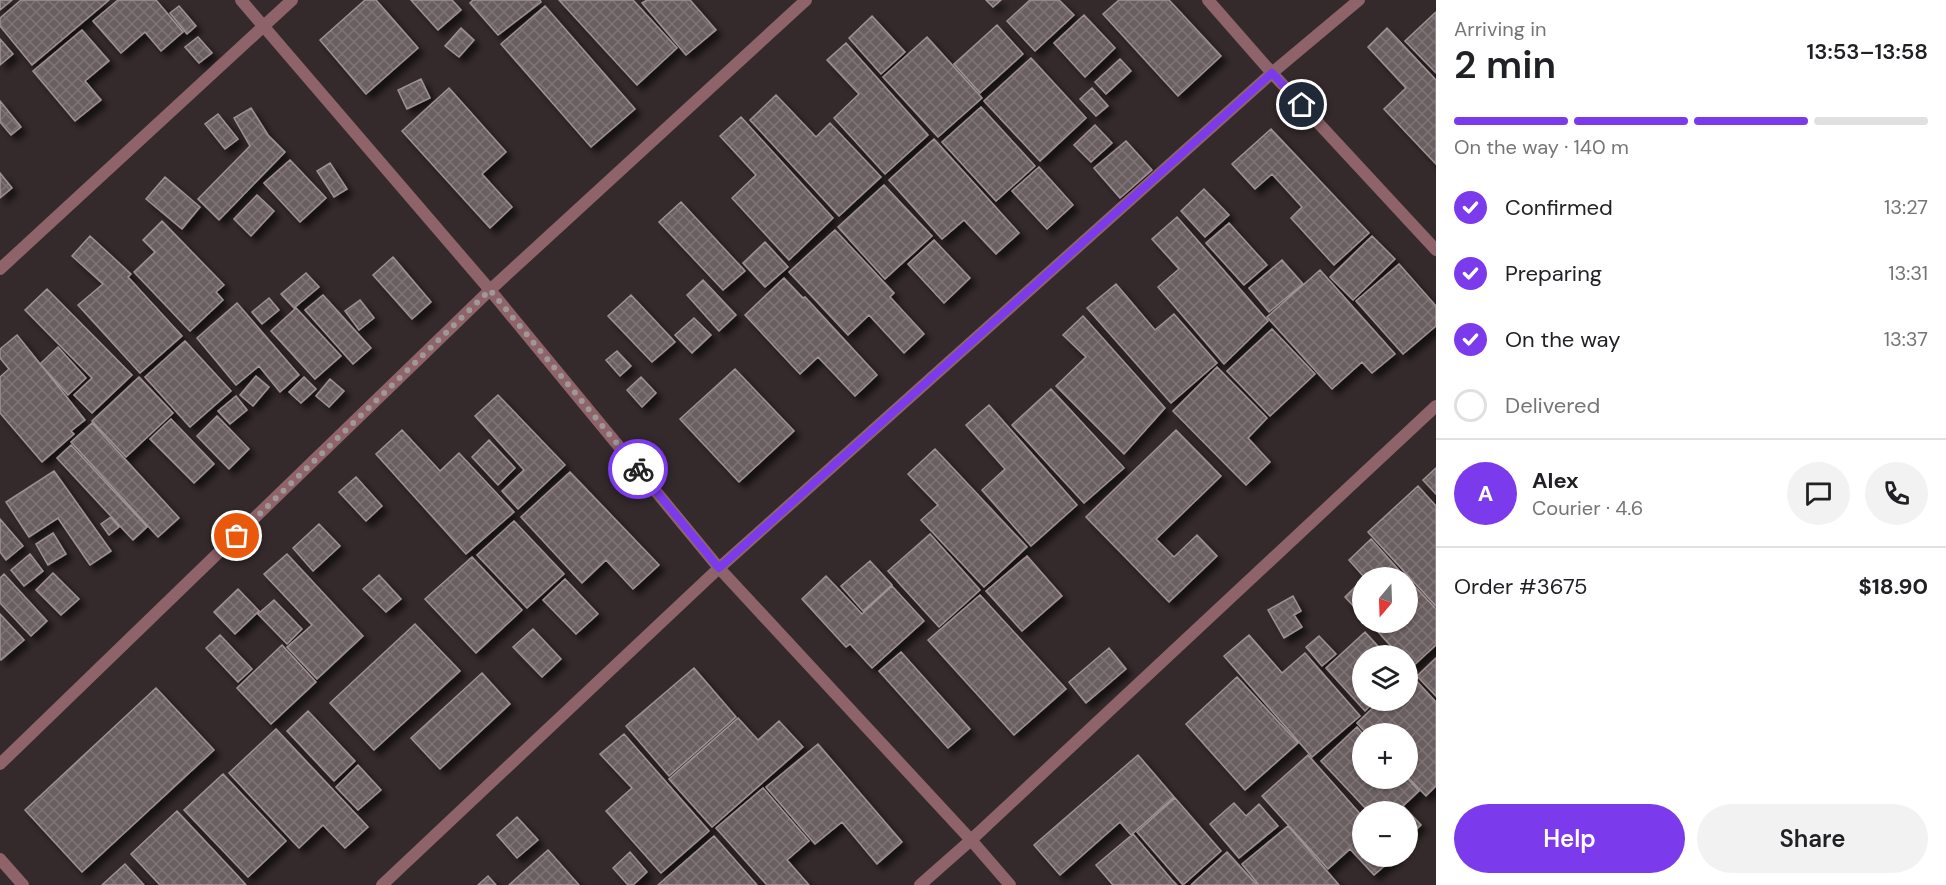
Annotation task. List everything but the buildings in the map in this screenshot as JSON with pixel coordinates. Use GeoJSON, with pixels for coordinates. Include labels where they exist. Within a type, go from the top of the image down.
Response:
{"type":"FeatureCollection","features":[{"type":"Feature","properties":{"kind":"street"},"geometry":{"type":"LineString","coordinates":[[241,0],[490,290],[719,568],[1010,885]]}},
{"type":"Feature","properties":{"kind":"street"},"geometry":{"type":"LineString","coordinates":[[0,269],[292,0]]}},
{"type":"Feature","properties":{"kind":"street"},"geometry":{"type":"LineString","coordinates":[[0,764],[490,290],[806,0]]}},
{"type":"Feature","properties":{"kind":"street"},"geometry":{"type":"LineString","coordinates":[[1208,0],[1272,73],[1436,250]]}},
{"type":"Feature","properties":{"kind":"street"},"geometry":{"type":"LineString","coordinates":[[382,885],[719,568],[1272,73],[1359,0]]}},
{"type":"Feature","properties":{"kind":"street"},"geometry":{"type":"LineString","coordinates":[[920,885],[1436,406]]}},
{"type":"Feature","properties":{"kind":"street"},"geometry":{"type":"LineString","coordinates":[[0,859],[23,885]]}},
{"type":"Feature","properties":{"kind":"way so far"},"geometry":{"type":"LineString","coordinates":[[237,536],[490,290],[638,469]]}},
{"type":"Feature","properties":{"kind":"route"},"geometry":{"type":"LineString","coordinates":[[638,469],[719,568],[1272,73],[1302,105]]}}]}
